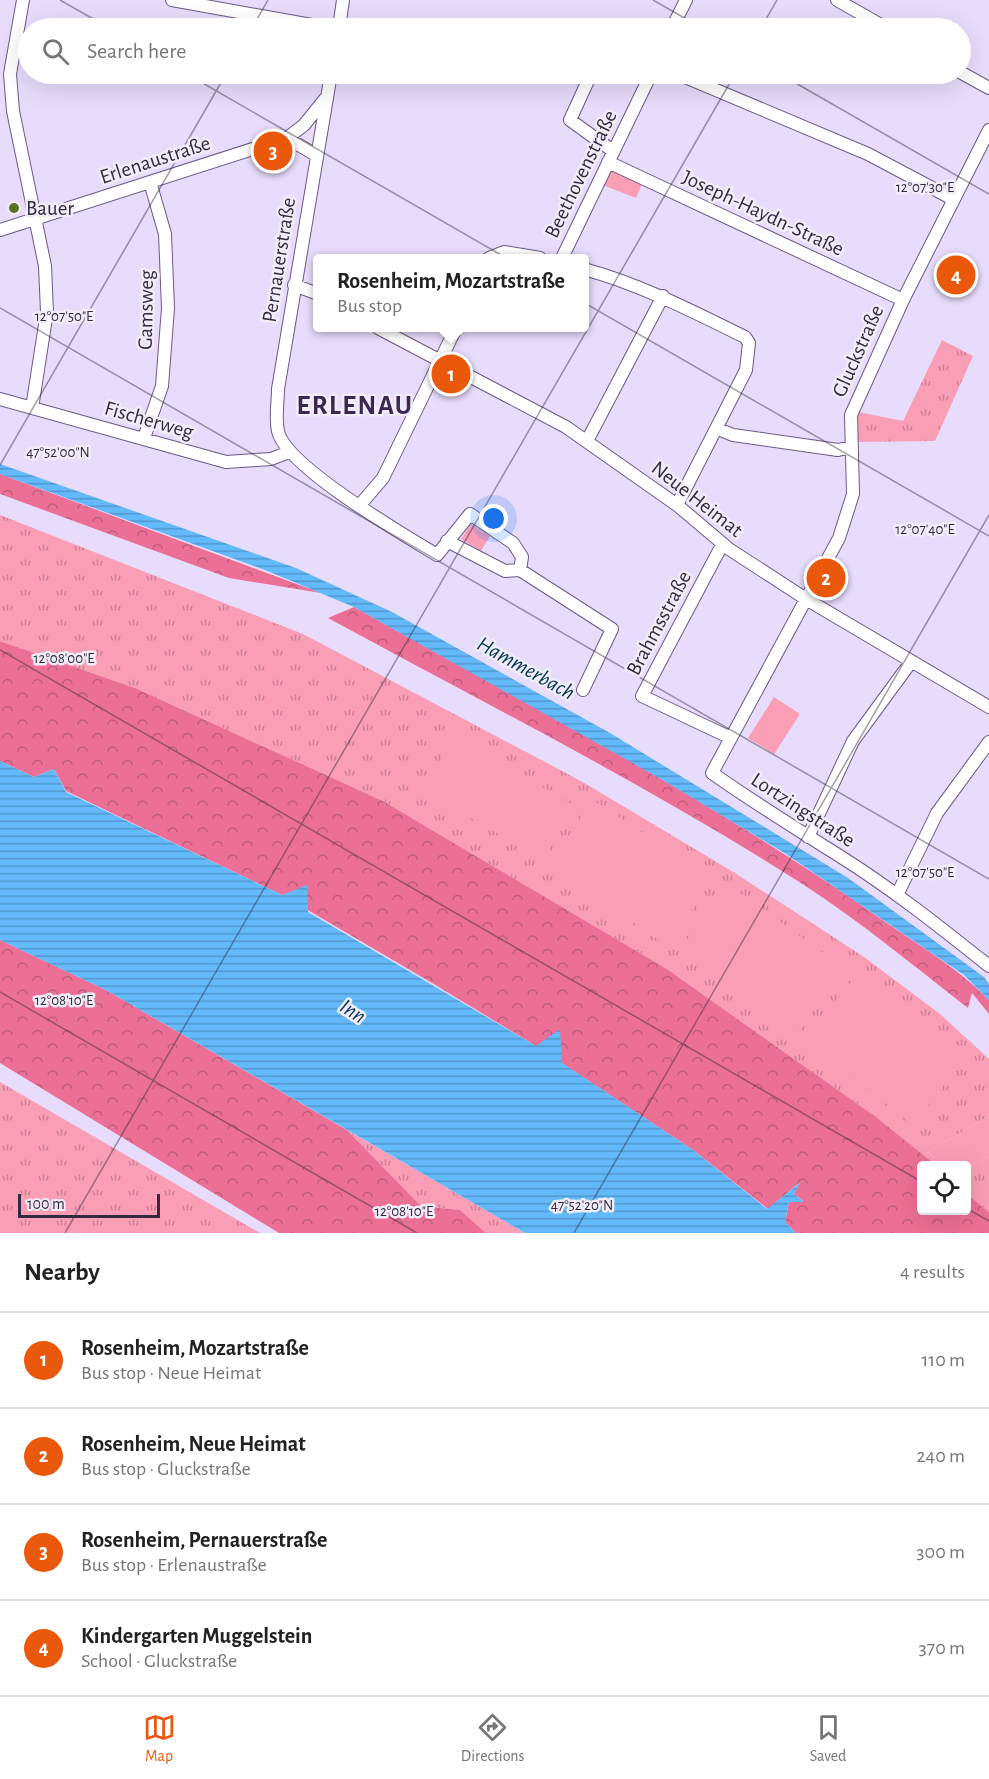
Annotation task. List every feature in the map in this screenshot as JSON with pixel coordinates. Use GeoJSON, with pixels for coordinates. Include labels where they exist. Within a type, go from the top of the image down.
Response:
{"type":"FeatureCollection","features":[{"type":"Feature","properties":{"kind":"street"},"geometry":{"type":"LineString","coordinates":[[20,18],[23,0]]}},
{"type":"Feature","properties":{"kind":"street"},"geometry":{"type":"LineString","coordinates":[[172,0],[272,18]]}},
{"type":"Feature","properties":{"kind":"street"},"geometry":{"type":"LineString","coordinates":[[340,18],[343,0]]}},
{"type":"Feature","properties":{"kind":"street"},"geometry":{"type":"LineString","coordinates":[[677,18],[686,0]]}},
{"type":"Feature","properties":{"kind":"street"},"geometry":{"type":"LineString","coordinates":[[837,0],[868,18]]}},
{"type":"Feature","properties":{"kind":"street"},"geometry":{"type":"LineString","coordinates":[[18,28],[10,74],[13,111],[45,266],[47,312],[32,408]]}},
{"type":"Feature","properties":{"kind":"street"},"geometry":{"type":"LineString","coordinates":[[971,78],[989,88]]}},
{"type":"Feature","properties":{"kind":"street","name":"Pernauerstraße"},"geometry":{"type":"LineString","coordinates":[[289,452],[278,432],[278,389],[329,84]]}},
{"type":"Feature","properties":{"kind":"street","name":"Joseph-Haydn-Straße"},"geometry":{"type":"LineString","coordinates":[[586,84],[570,120],[610,156],[903,300]]}},
{"type":"Feature","properties":{"kind":"street","name":"Beethovenstraße"},"geometry":{"type":"LineString","coordinates":[[564,254],[646,84]]}},
{"type":"Feature","properties":{"kind":"street"},"geometry":{"type":"LineString","coordinates":[[702,84],[868,154],[952,199]]}},
{"type":"Feature","properties":{"kind":"street","name":"Erlenaustraße"},"geometry":{"type":"LineString","coordinates":[[0,230],[287,138],[304,125],[327,97]]}},
{"type":"Feature","properties":{"kind":"street","name":"Gluckstraße"},"geometry":{"type":"LineString","coordinates":[[712,772],[839,538],[853,494],[851,415],[903,300],[952,199],[989,130]]}},
{"type":"Feature","properties":{"kind":"street"},"geometry":{"type":"LineString","coordinates":[[287,138],[316,155]]}},
{"type":"Feature","properties":{"kind":"street","name":"Gamsweg"},"geometry":{"type":"LineString","coordinates":[[144,438],[162,386],[168,308],[165,234],[150,182]]}},
{"type":"Feature","properties":{"kind":"street"},"geometry":{"type":"LineString","coordinates":[[499,254],[504,252],[516,254]]}},
{"type":"Feature","properties":{"kind":"street"},"geometry":{"type":"LineString","coordinates":[[589,270],[663,296],[745,338],[749,343],[746,370],[718,429],[676,505]]}},
{"type":"Feature","properties":{"kind":"street"},"geometry":{"type":"LineString","coordinates":[[294,285],[313,292]]}},
{"type":"Feature","properties":{"kind":"street"},"geometry":{"type":"LineString","coordinates":[[588,441],[663,296]]}},
{"type":"Feature","properties":{"kind":"street","name":"Neue Heimat"},"geometry":{"type":"LineString","coordinates":[[387,332],[566,427],[676,505],[722,545],[806,599],[989,707]]}},
{"type":"Feature","properties":{"kind":"street"},"geometry":{"type":"LineString","coordinates":[[359,506],[383,478],[454,332]]}},
{"type":"Feature","properties":{"kind":"street","name":"Fischerweg"},"geometry":{"type":"LineString","coordinates":[[0,399],[226,462],[270,459],[289,452]]}},
{"type":"Feature","properties":{"kind":"street"},"geometry":{"type":"LineString","coordinates":[[718,429],[733,435],[838,450],[851,447]]}},
{"type":"Feature","properties":{"kind":"street"},"geometry":{"type":"LineString","coordinates":[[289,452],[359,506],[437,555],[470,514],[513,543],[522,557],[520,570]]}},
{"type":"Feature","properties":{"kind":"street"},"geometry":{"type":"LineString","coordinates":[[447,542],[505,571],[520,570],[612,629],[583,690]]}},
{"type":"Feature","properties":{"kind":"street","name":"Brahmsstraße"},"geometry":{"type":"LineString","coordinates":[[722,545],[642,696],[731,738]]}},
{"type":"Feature","properties":{"kind":"street"},"geometry":{"type":"LineString","coordinates":[[808,837],[853,741],[911,662]]}},
{"type":"Feature","properties":{"kind":"street"},"geometry":{"type":"LineString","coordinates":[[897,895],[938,813],[989,742]]}},
{"type":"Feature","properties":{"kind":"street","name":"Lortzingstraße"},"geometry":{"type":"LineString","coordinates":[[712,772],[897,895],[989,966]]}},
{"type":"Feature","properties":{"kind":"green space"},"geometry":{"type":"Polygon","coordinates":[[[610,168],[642,184],[636,198],[600,184],[610,168]]]}},
{"type":"Feature","properties":{"kind":"green space"},"geometry":{"type":"Polygon","coordinates":[[[942,340],[973,356],[935,441],[855,442],[858,412],[903,421],[942,340]]]}},
{"type":"Feature","properties":{"kind":"green space"},"geometry":{"type":"Polygon","coordinates":[[[0,474],[321,593],[229,578],[0,494],[0,474]]]}},
{"type":"Feature","properties":{"kind":"green space"},"geometry":{"type":"Polygon","coordinates":[[[0,515],[303,634],[581,781],[735,873],[864,957],[940,1014],[989,1059],[989,1116],[928,1152],[938,1161],[931,1161],[876,1117],[667,969],[383,801],[135,688],[0,641],[0,515]]]}},
{"type":"Feature","properties":{"kind":"green space"},"geometry":{"type":"Polygon","coordinates":[[[471,524],[490,536],[481,551],[461,539],[471,524]]]}},
{"type":"Feature","properties":{"kind":"green space"},"geometry":{"type":"Polygon","coordinates":[[[354,607],[622,756],[818,876],[964,977],[989,1000],[989,1014],[972,993],[968,1008],[846,914],[804,885],[688,814],[569,747],[328,618],[354,607]]]}},
{"type":"Feature","properties":{"kind":"green space"},"geometry":{"type":"Polygon","coordinates":[[[0,641],[135,688],[383,801],[667,969],[876,1117],[931,1161],[917,1161],[917,1215],[971,1215],[971,1197],[989,1212],[989,1233],[796,1233],[785,1222],[789,1202],[803,1201],[794,1194],[799,1183],[768,1209],[693,1150],[536,1046],[282,895],[66,791],[54,769],[34,777],[0,761],[0,641]]]}},
{"type":"Feature","properties":{"kind":"green space"},"geometry":{"type":"Polygon","coordinates":[[[774,697],[800,714],[774,754],[748,738],[774,697]]]}},
{"type":"Feature","properties":{"kind":"green space"},"geometry":{"type":"Polygon","coordinates":[[[455,736],[575,806],[543,860],[423,790],[455,736]]]}},
{"type":"Feature","properties":{"kind":"green space"},"geometry":{"type":"Polygon","coordinates":[[[593,800],[712,878],[668,946],[548,867],[593,800]]]}},
{"type":"Feature","properties":{"kind":"green space"},"geometry":{"type":"Polygon","coordinates":[[[728,884],[844,968],[797,1034],[680,950],[728,884]]]}},
{"type":"Feature","properties":{"kind":"green space"},"geometry":{"type":"Polygon","coordinates":[[[0,940],[106,990],[347,1130],[421,1206],[460,1210],[486,1233],[279,1233],[0,1063],[0,940]]]}},
{"type":"Feature","properties":{"kind":"green space"},"geometry":{"type":"Polygon","coordinates":[[[856,976],[963,1061],[913,1125],[805,1040],[856,976]]]}},
{"type":"Feature","properties":{"kind":"green space"},"geometry":{"type":"Polygon","coordinates":[[[0,1082],[260,1233],[0,1233],[0,1082]]]}},
{"type":"Feature","properties":{"kind":"green space"},"geometry":{"type":"Polygon","coordinates":[[[989,1116],[989,1157],[971,1166],[971,1161],[938,1161],[928,1152],[989,1116]]]}},
{"type":"Feature","properties":{"kind":"green space"},"geometry":{"type":"Polygon","coordinates":[[[347,1130],[525,1233],[486,1233],[460,1210],[421,1206],[347,1130]]]}},
{"type":"Feature","properties":{"kind":"green space"},"geometry":{"type":"Polygon","coordinates":[[[989,1157],[989,1212],[971,1197],[971,1166],[989,1157]]]}},
{"type":"Feature","properties":{"kind":"water"},"geometry":{"type":"Polygon","coordinates":[[[0,464],[296,568],[392,612],[610,733],[848,878],[984,977],[989,984],[989,1000],[964,975],[786,854],[661,779],[354,607],[265,570],[0,474],[0,464]]]}},
{"type":"Feature","properties":{"kind":"water","name":"Inn"},"geometry":{"type":"Polygon","coordinates":[[[0,761],[34,777],[54,769],[66,792],[282,895],[307,885],[308,912],[536,1046],[560,1029],[562,1063],[693,1150],[767,1209],[801,1182],[794,1194],[804,1202],[789,1202],[785,1222],[796,1233],[525,1233],[106,990],[0,940],[0,761]]]}},
{"type":"Feature","properties":{"kind":"place","name":"Rosenheim, Pernauerstraße"},"geometry":{"type":"Point","coordinates":[273,151]}},
{"type":"Feature","properties":{"kind":"place","name":"Bauer"},"geometry":{"type":"Point","coordinates":[14,208]}},
{"type":"Feature","properties":{"kind":"place","name":"Kindergarten Muggelstein"},"geometry":{"type":"Point","coordinates":[956,275]}},
{"type":"Feature","properties":{"kind":"place","name":"Rosenheim, Mozartstraße"},"geometry":{"type":"Point","coordinates":[451,374]}},
{"type":"Feature","properties":{"kind":"place","name":"Rosenheim, Neue Heimat"},"geometry":{"type":"Point","coordinates":[826,578]}},
{"type":"Feature","properties":{"kind":"district","name":"ERLENAU"},"geometry":{"type":"Point","coordinates":[355,405]}},
{"type":"Feature","properties":{"kind":"water label","name":"Hammerbach"},"geometry":{"type":"Point","coordinates":[526,668]}}]}
